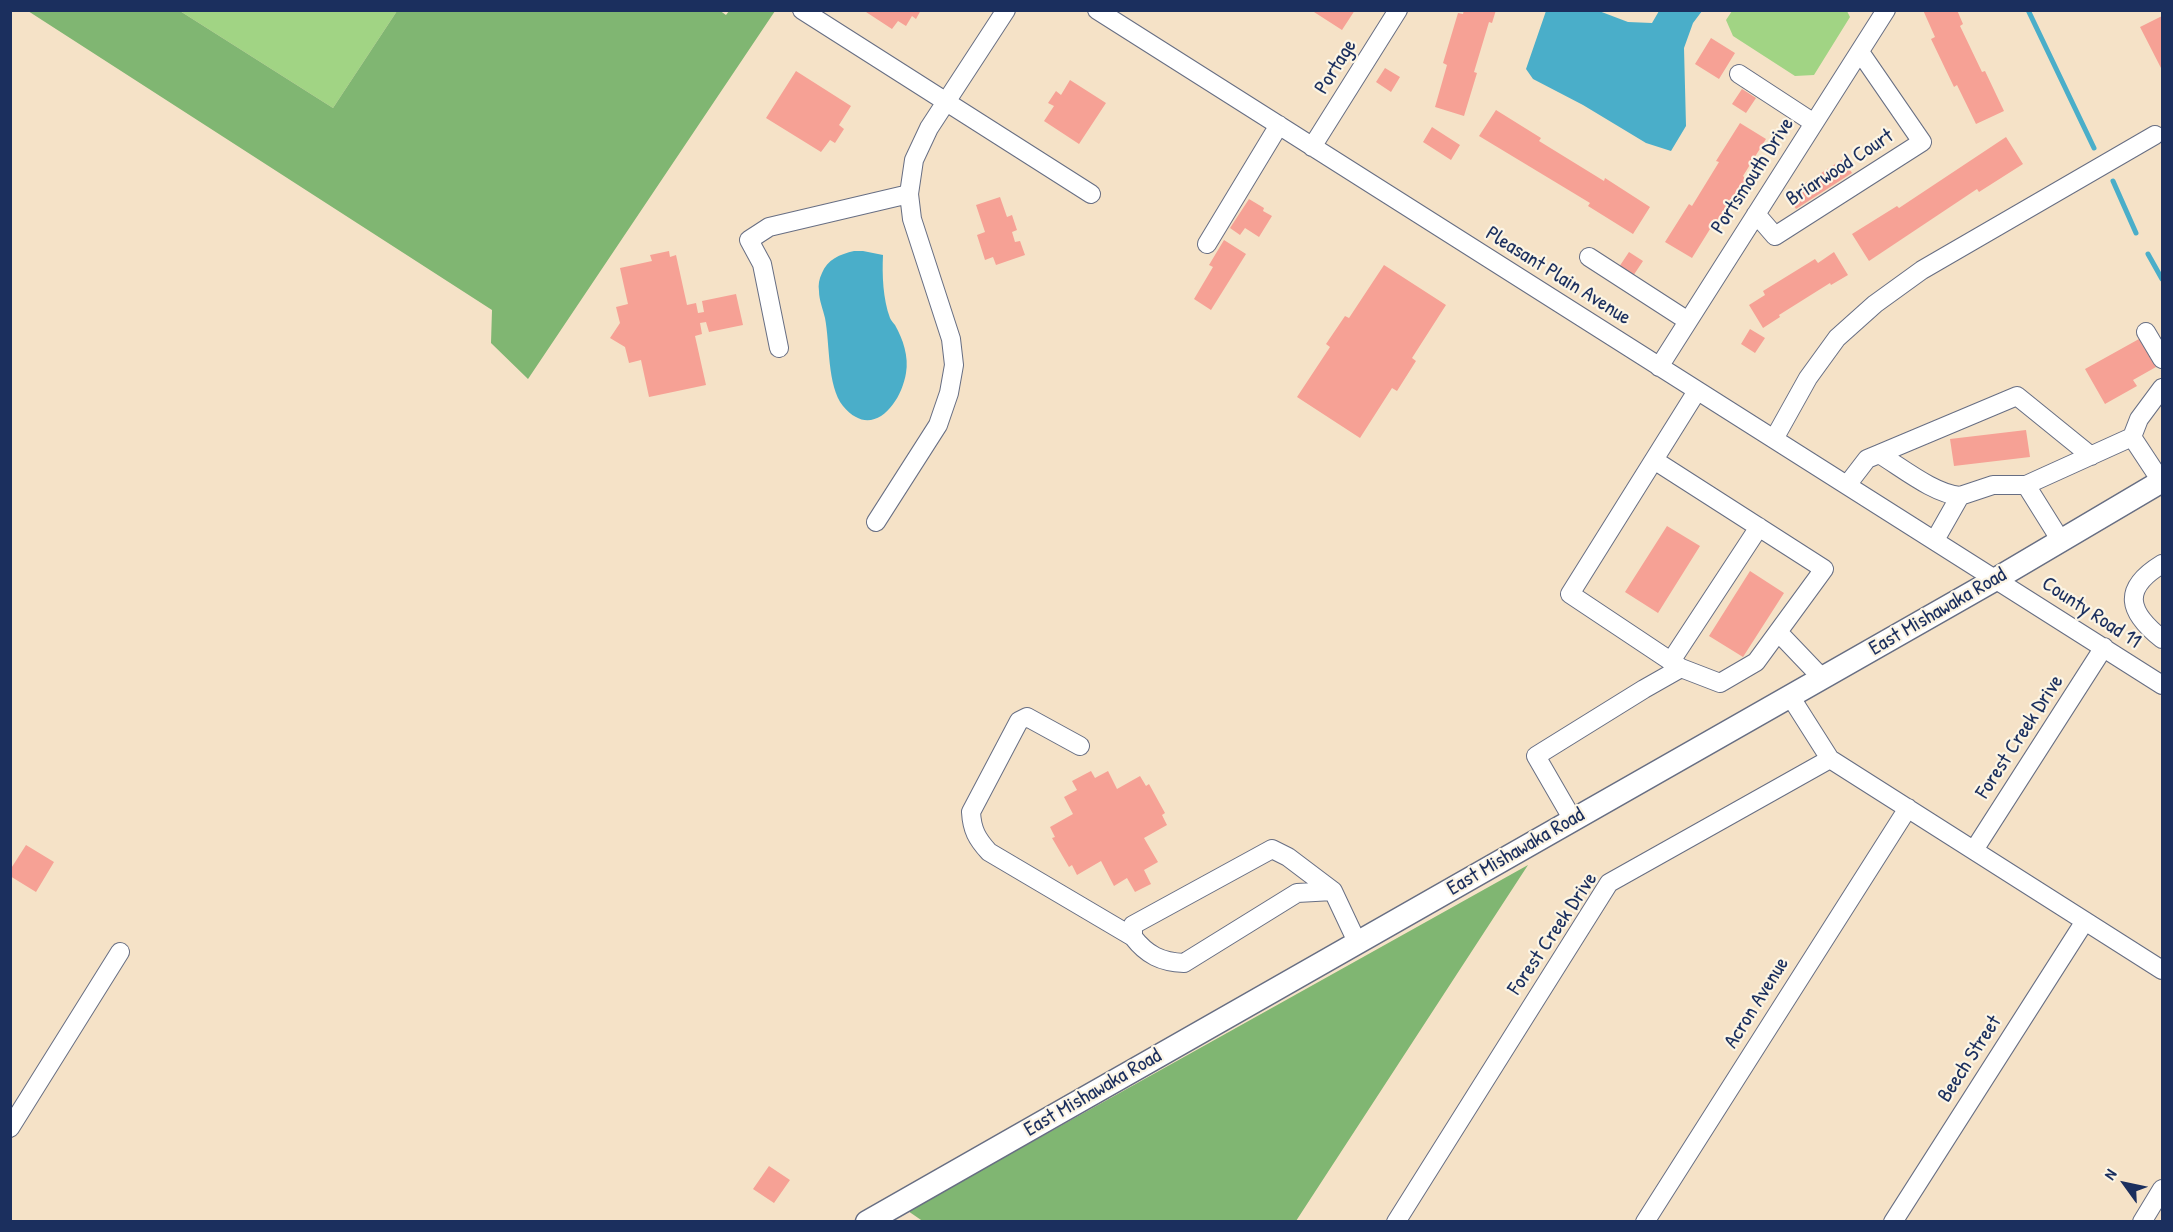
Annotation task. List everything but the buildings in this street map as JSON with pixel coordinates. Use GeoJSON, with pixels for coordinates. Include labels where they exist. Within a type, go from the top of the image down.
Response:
{"type":"FeatureCollection","features":[{"type":"Feature","properties":{"kind":"main road","name":"East Mishawaka Road"},"geometry":{"type":"LineString","coordinates":[[867,1221],[1996,579],[2162,481]]}},
{"type":"Feature","properties":{"kind":"street"},"geometry":{"type":"LineString","coordinates":[[802,10],[1091,194]]}},
{"type":"Feature","properties":{"kind":"street"},"geometry":{"type":"LineString","coordinates":[[876,522],[938,425],[949,393],[954,365],[951,339],[912,219],[909,194],[914,160],[929,128],[1006,10]]}},
{"type":"Feature","properties":{"kind":"street","name":"Pleasant Plain Avenue"},"geometry":{"type":"LineString","coordinates":[[1097,10],[1996,579]]}},
{"type":"Feature","properties":{"kind":"street","name":"Portage"},"geometry":{"type":"LineString","coordinates":[[1312,147],[1398,10]]}},
{"type":"Feature","properties":{"kind":"street","name":"Portsmouth Drive"},"geometry":{"type":"LineString","coordinates":[[1659,367],[1886,10]]}},
{"type":"Feature","properties":{"kind":"street","name":"Briarwood Court"},"geometry":{"type":"LineString","coordinates":[[1756,214],[1775,236],[1922,142],[1860,52]]}},
{"type":"Feature","properties":{"kind":"street"},"geometry":{"type":"LineString","coordinates":[[1739,74],[1814,123]]}},
{"type":"Feature","properties":{"kind":"street"},"geometry":{"type":"LineString","coordinates":[[1207,244],[1279,125]]}},
{"type":"Feature","properties":{"kind":"street"},"geometry":{"type":"LineString","coordinates":[[1774,439],[1808,378],[1838,338],[1875,304],[1922,270],[2155,135]]}},
{"type":"Feature","properties":{"kind":"street"},"geometry":{"type":"LineString","coordinates":[[779,348],[762,264],[749,240],[769,227],[909,194]]}},
{"type":"Feature","properties":{"kind":"street"},"geometry":{"type":"LineString","coordinates":[[1589,257],[1688,321]]}},
{"type":"Feature","properties":{"kind":"street"},"geometry":{"type":"LineString","coordinates":[[2146,332],[2163,358]]}},
{"type":"Feature","properties":{"kind":"street"},"geometry":{"type":"LineString","coordinates":[[1879,454],[1938,490],[1959,496],[1993,485],[2026,485],[2132,436],[2139,418],[2163,388]]}},
{"type":"Feature","properties":{"kind":"street"},"geometry":{"type":"LineString","coordinates":[[1654,460],[1824,569],[1756,662],[1720,683],[1676,664],[1570,594],[1697,391]]}},
{"type":"Feature","properties":{"kind":"street"},"geometry":{"type":"LineString","coordinates":[[1847,485],[1867,459],[2017,396],[2091,456]]}},
{"type":"Feature","properties":{"kind":"street"},"geometry":{"type":"LineString","coordinates":[[2132,436],[2162,481]]}},
{"type":"Feature","properties":{"kind":"street"},"geometry":{"type":"LineString","coordinates":[[2026,485],[2061,541]]}},
{"type":"Feature","properties":{"kind":"street"},"geometry":{"type":"LineString","coordinates":[[1935,540],[1959,496]]}},
{"type":"Feature","properties":{"kind":"street"},"geometry":{"type":"LineString","coordinates":[[1573,820],[1536,756],[1644,689],[1676,664],[1759,527]]}},
{"type":"Feature","properties":{"kind":"street"},"geometry":{"type":"LineString","coordinates":[[2163,564],[2142,580],[2134,594],[2133,606],[2142,620],[2163,639]]}},
{"type":"Feature","properties":{"kind":"street","name":"County Road 11"},"geometry":{"type":"LineString","coordinates":[[1996,579],[2163,685]]}},
{"type":"Feature","properties":{"kind":"street"},"geometry":{"type":"LineString","coordinates":[[1779,633],[1822,678]]}},
{"type":"Feature","properties":{"kind":"street","name":"Forest Creek Drive"},"geometry":{"type":"LineString","coordinates":[[1974,850],[2104,647]]}},
{"type":"Feature","properties":{"kind":"street"},"geometry":{"type":"LineString","coordinates":[[1790,696],[1830,759],[2163,970]]}},
{"type":"Feature","properties":{"kind":"street"},"geometry":{"type":"LineString","coordinates":[[1080,746],[1027,717],[1019,721],[971,812],[972,828],[989,852],[1133,937],[1144,951],[1166,962],[1184,963],[1297,893],[1333,891]]}},
{"type":"Feature","properties":{"kind":"street","name":"Forest Creek Drive"},"geometry":{"type":"LineString","coordinates":[[1396,1221],[1609,883],[1830,759]]}},
{"type":"Feature","properties":{"kind":"street","name":"Acron Avenue"},"geometry":{"type":"LineString","coordinates":[[1645,1221],[1908,808]]}},
{"type":"Feature","properties":{"kind":"street"},"geometry":{"type":"LineString","coordinates":[[1133,937],[1133,925],[1272,849],[1288,857],[1333,891],[1358,942]]}},
{"type":"Feature","properties":{"kind":"street","name":"Beech Street"},"geometry":{"type":"LineString","coordinates":[[1893,1221],[2085,921]]}},
{"type":"Feature","properties":{"kind":"street"},"geometry":{"type":"LineString","coordinates":[[10,1128],[120,952]]}},
{"type":"Feature","properties":{"kind":"street"},"geometry":{"type":"LineString","coordinates":[[2142,1221],[2163,1189]]}},
{"type":"Feature","properties":{"kind":"green space"},"geometry":{"type":"Polygon","coordinates":[[[719,10],[726,15],[729,11],[775,11],[528,379],[491,343],[492,310],[28,11],[180,11],[333,108],[397,11],[719,10]]]}},
{"type":"Feature","properties":{"kind":"green space"},"geometry":{"type":"Polygon","coordinates":[[[180,11],[397,11],[333,108],[180,11]]]}},
{"type":"Feature","properties":{"kind":"green space"},"geometry":{"type":"Polygon","coordinates":[[[1732,11],[1847,11],[1850,17],[1814,75],[1795,76],[1733,36],[1726,20],[1732,11]]]}},
{"type":"Feature","properties":{"kind":"green space"},"geometry":{"type":"Polygon","coordinates":[[[1528,865],[1296,1221],[924,1222],[908,1211],[1528,865]]]}},
{"type":"Feature","properties":{"kind":"water"},"geometry":{"type":"Polygon","coordinates":[[[1546,11],[1599,11],[1628,22],[1652,23],[1659,11],[1702,11],[1693,23],[1684,48],[1686,126],[1671,151],[1646,143],[1583,105],[1533,79],[1526,69],[1546,11]]]}},
{"type":"Feature","properties":{"kind":"water"},"geometry":{"type":"Polygon","coordinates":[[[854,251],[883,255],[886,303],[890,318],[905,348],[907,367],[903,385],[892,406],[884,414],[874,419],[864,420],[854,416],[843,406],[834,387],[827,328],[819,294],[819,280],[827,264],[839,256],[854,251]]]}},
{"type":"Feature","properties":{"kind":"waterway"},"geometry":{"type":"LineString","coordinates":[[2028,10],[2094,148]]}},
{"type":"Feature","properties":{"kind":"waterway"},"geometry":{"type":"LineString","coordinates":[[2113,181],[2136,233]]}},
{"type":"Feature","properties":{"kind":"waterway"},"geometry":{"type":"LineString","coordinates":[[2148,254],[2162,279]]}}]}
